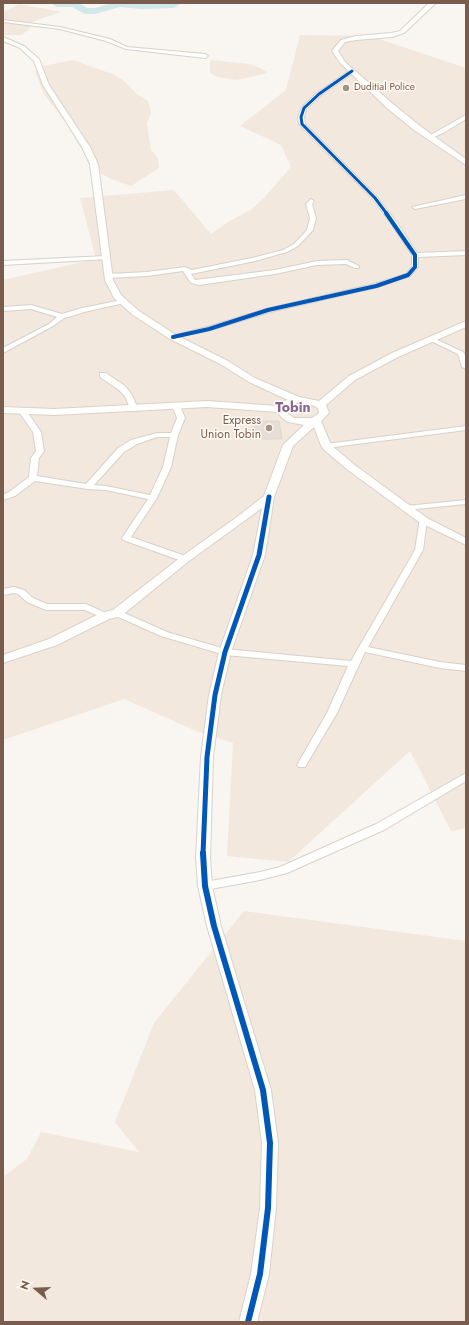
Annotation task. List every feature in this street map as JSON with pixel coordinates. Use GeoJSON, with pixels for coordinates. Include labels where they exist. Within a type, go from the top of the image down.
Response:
{"type":"FeatureCollection","features":[{"type":"Feature","properties":{"kind":"street"},"geometry":{"type":"LineString","coordinates":[[433,3],[402,32],[392,35],[356,38],[341,42],[335,51],[338,57],[390,106],[417,128],[466,163]]}},
{"type":"Feature","properties":{"kind":"street"},"geometry":{"type":"LineString","coordinates":[[3,20],[60,28],[108,40],[126,48],[205,56]]}},
{"type":"Feature","properties":{"kind":"street"},"geometry":{"type":"LineString","coordinates":[[3,39],[22,47],[37,60],[46,85],[86,147],[94,164],[108,276],[113,290],[122,302],[142,318],[173,337],[225,363],[252,380],[296,400]]}},
{"type":"Feature","properties":{"kind":"street"},"geometry":{"type":"LineString","coordinates":[[173,337],[209,329],[268,310],[376,286],[402,278],[408,275],[415,267],[415,255],[396,225],[374,198],[302,124],[301,117],[304,108],[319,94],[352,71]]}},
{"type":"Feature","properties":{"kind":"street"},"geometry":{"type":"LineString","coordinates":[[430,137],[443,132],[466,118]]}},
{"type":"Feature","properties":{"kind":"street"},"geometry":{"type":"LineString","coordinates":[[415,207],[466,197]]}},
{"type":"Feature","properties":{"kind":"street"},"geometry":{"type":"LineString","coordinates":[[108,276],[147,274],[185,269],[191,272],[277,254],[292,248],[302,239],[312,226],[313,218],[309,204],[311,200]]}},
{"type":"Feature","properties":{"kind":"street"},"geometry":{"type":"LineString","coordinates":[[415,255],[466,253]]}},
{"type":"Feature","properties":{"kind":"street"},"geometry":{"type":"LineString","coordinates":[[3,263],[106,258]]}},
{"type":"Feature","properties":{"kind":"street"},"geometry":{"type":"LineString","coordinates":[[185,269],[192,282],[199,283],[275,272],[317,263],[347,262],[357,267]]}},
{"type":"Feature","properties":{"kind":"street"},"geometry":{"type":"LineString","coordinates":[[3,351],[51,325],[62,316],[122,302]]}},
{"type":"Feature","properties":{"kind":"street"},"geometry":{"type":"LineString","coordinates":[[3,309],[31,307],[62,316]]}},
{"type":"Feature","properties":{"kind":"street"},"geometry":{"type":"LineString","coordinates":[[320,405],[352,378],[395,355],[466,324]]}},
{"type":"Feature","properties":{"kind":"street"},"geometry":{"type":"LineString","coordinates":[[431,339],[461,353],[465,358],[466,367]]}},
{"type":"Feature","properties":{"kind":"street"},"geometry":{"type":"LineString","coordinates":[[103,375],[122,388],[128,395],[134,409]]}},
{"type":"Feature","properties":{"kind":"street"},"geometry":{"type":"LineString","coordinates":[[248,1322],[260,1274],[268,1208],[270,1143],[262,1090],[214,926],[206,886],[203,858],[207,757],[216,695],[225,652],[259,555],[269,497],[288,445],[324,413],[320,405],[310,400],[296,400],[286,403],[282,409]]}},
{"type":"Feature","properties":{"kind":"street"},"geometry":{"type":"LineString","coordinates":[[3,410],[23,412],[54,412],[207,404],[282,409]]}},
{"type":"Feature","properties":{"kind":"street"},"geometry":{"type":"LineString","coordinates":[[176,405],[181,418],[174,435],[167,467],[153,498],[126,538],[185,560]]}},
{"type":"Feature","properties":{"kind":"street"},"geometry":{"type":"LineString","coordinates":[[282,409],[284,415],[291,420],[303,422],[315,420]]}},
{"type":"Feature","properties":{"kind":"street"},"geometry":{"type":"LineString","coordinates":[[23,412],[37,432],[40,451],[35,458],[33,478]]}},
{"type":"Feature","properties":{"kind":"street"},"geometry":{"type":"LineString","coordinates":[[315,420],[326,446],[352,468],[422,520],[466,542]]}},
{"type":"Feature","properties":{"kind":"street"},"geometry":{"type":"LineString","coordinates":[[326,446],[420,432],[466,428]]}},
{"type":"Feature","properties":{"kind":"street"},"geometry":{"type":"LineString","coordinates":[[88,487],[117,454],[134,442],[157,435],[174,435]]}},
{"type":"Feature","properties":{"kind":"street"},"geometry":{"type":"LineString","coordinates":[[3,498],[12,494],[33,478],[88,487],[106,488],[153,498]]}},
{"type":"Feature","properties":{"kind":"street"},"geometry":{"type":"LineString","coordinates":[[3,659],[53,642],[106,616],[117,613],[269,497]]}},
{"type":"Feature","properties":{"kind":"street"},"geometry":{"type":"LineString","coordinates":[[406,508],[466,502]]}},
{"type":"Feature","properties":{"kind":"street"},"geometry":{"type":"LineString","coordinates":[[302,765],[332,713],[354,664],[419,550],[422,520]]}},
{"type":"Feature","properties":{"kind":"street"},"geometry":{"type":"LineString","coordinates":[[3,592],[14,590],[21,592],[30,600],[46,607],[86,607],[106,616]]}},
{"type":"Feature","properties":{"kind":"street"},"geometry":{"type":"LineString","coordinates":[[117,613],[164,634],[225,652],[354,664]]}},
{"type":"Feature","properties":{"kind":"street"},"geometry":{"type":"LineString","coordinates":[[363,649],[440,665],[466,668]]}},
{"type":"Feature","properties":{"kind":"street"},"geometry":{"type":"LineString","coordinates":[[206,886],[283,870],[380,827],[466,776]]}},
{"type":"Feature","properties":{"kind":"shaded area"},"geometry":{"type":"Polygon","coordinates":[[[19,4],[61,12],[26,24],[31,26],[22,35],[3,35],[3,12],[19,4]]]}},
{"type":"Feature","properties":{"kind":"shaded area"},"geometry":{"type":"Polygon","coordinates":[[[300,35],[370,36],[466,68],[466,828],[451,831],[410,751],[288,862],[227,856],[233,743],[194,730],[124,699],[3,740],[3,280],[96,259],[80,198],[174,190],[211,234],[228,222],[252,209],[264,198],[291,167],[281,145],[240,126],[286,90],[300,35]]]}},
{"type":"Feature","properties":{"kind":"shaded area"},"geometry":{"type":"Polygon","coordinates":[[[73,60],[115,75],[124,81],[137,94],[148,101],[151,113],[147,123],[151,150],[158,158],[159,168],[131,186],[111,179],[94,170],[66,123],[44,94],[35,71],[43,66],[73,60]]]}},
{"type":"Feature","properties":{"kind":"shaded area"},"geometry":{"type":"Polygon","coordinates":[[[210,60],[249,64],[268,73],[237,80],[218,77],[210,73],[210,60]]]}},
{"type":"Feature","properties":{"kind":"shaded area"},"geometry":{"type":"Polygon","coordinates":[[[244,911],[466,941],[466,1322],[3,1322],[3,1177],[27,1159],[41,1132],[139,1152],[115,1122],[154,1023],[244,911]]]}},
{"type":"Feature","properties":{"kind":"building","name":"Express Union Tobin"},"geometry":{"type":"Polygon","coordinates":[[[253,421],[279,421],[282,439],[248,439],[248,430],[253,430],[253,421]]]}},
{"type":"Feature","properties":{"kind":"waterway"},"geometry":{"type":"LineString","coordinates":[[55,3],[75,5],[85,11],[95,11],[120,4],[141,6],[174,5],[177,3]]}},
{"type":"Feature","properties":{"kind":"cycle path"},"geometry":{"type":"LineString","coordinates":[[173,337],[209,329],[268,310],[376,286],[408,275],[415,267],[415,255],[396,225],[375,198],[302,124],[301,117],[304,108],[319,94],[352,71]]}},
{"type":"Feature","properties":{"kind":"cycle path"},"geometry":{"type":"LineString","coordinates":[[248,1322],[260,1274],[268,1208],[270,1143],[263,1090],[214,926],[205,886],[203,858],[207,757],[215,695],[225,652],[259,555],[269,497]]}},
{"type":"Feature","properties":{"kind":"place","name":"Duditial Police"},"geometry":{"type":"Point","coordinates":[346,88]}},
{"type":"Feature","properties":{"kind":"place","name":"Express Union Tobin"},"geometry":{"type":"Point","coordinates":[269,428]}},
{"type":"Feature","properties":{"kind":"district","name":"Tobin"},"geometry":{"type":"Point","coordinates":[293,409]}}]}
